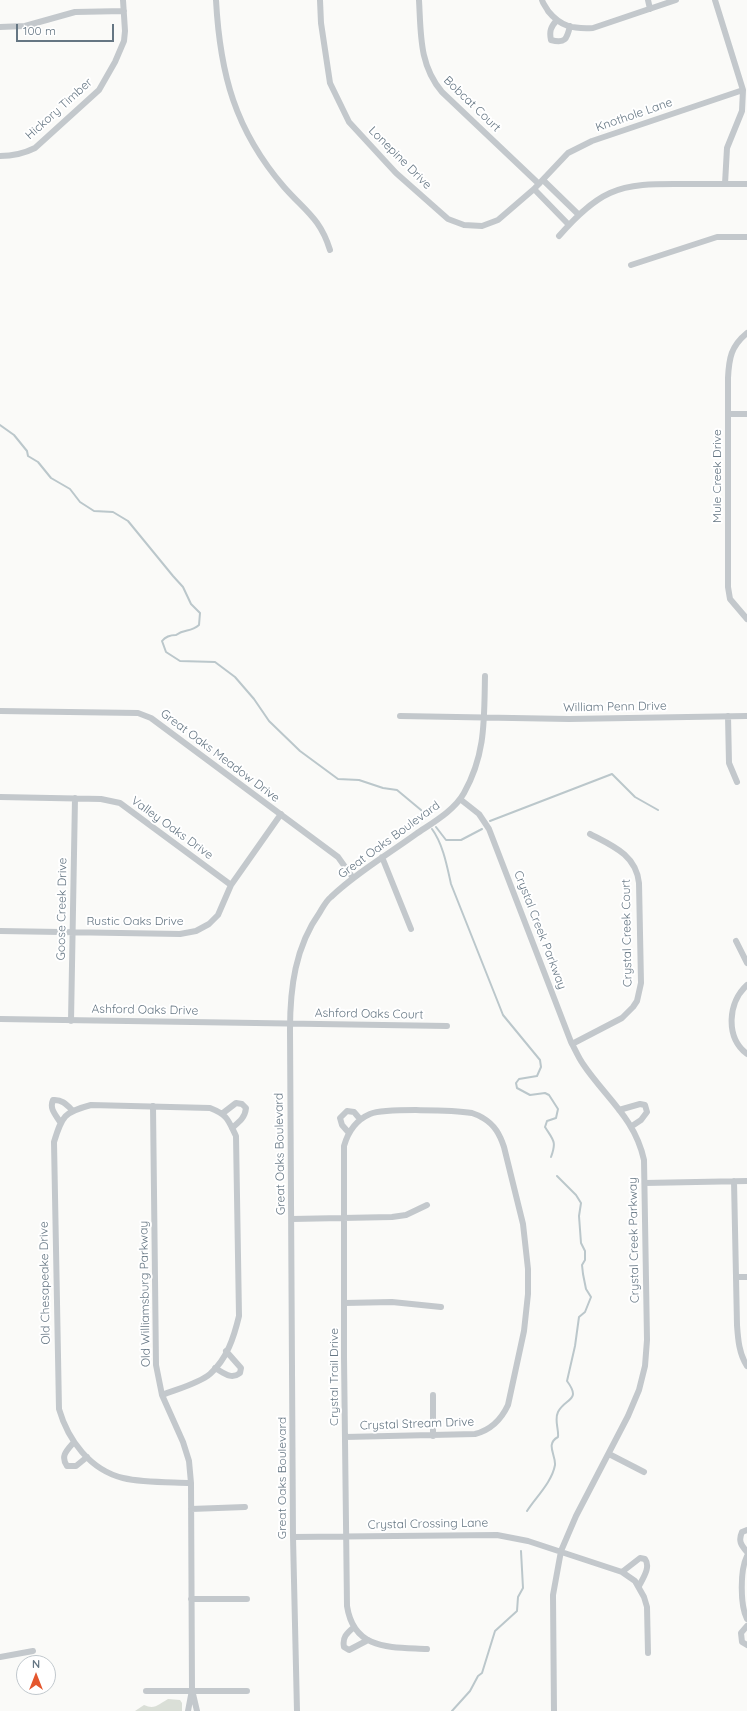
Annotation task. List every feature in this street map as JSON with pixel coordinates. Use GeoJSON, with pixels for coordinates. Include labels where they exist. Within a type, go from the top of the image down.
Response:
{"type":"FeatureCollection","features":[{"type":"Feature","properties":{"kind":"street","name":"Hickory Timber"},"geometry":{"type":"LineString","coordinates":[[0,156],[23,154],[36,148],[99,90],[115,62],[124,41],[123,0]]}},
{"type":"Feature","properties":{"kind":"street"},"geometry":{"type":"LineString","coordinates":[[216,0],[219,48],[229,91],[248,135],[284,187],[321,227],[330,250]]}},
{"type":"Feature","properties":{"kind":"street","name":"Lonepine Drive"},"geometry":{"type":"LineString","coordinates":[[320,0],[321,23],[330,83],[349,122],[396,173],[448,219],[464,225],[482,226],[498,220],[534,190],[541,182]]}},
{"type":"Feature","properties":{"kind":"street","name":"Bobcat Court"},"geometry":{"type":"LineString","coordinates":[[419,0],[423,56],[433,82],[442,92],[579,215]]}},
{"type":"Feature","properties":{"kind":"street"},"geometry":{"type":"LineString","coordinates":[[542,0],[556,20],[581,29],[593,28],[676,0]]}},
{"type":"Feature","properties":{"kind":"street"},"geometry":{"type":"LineString","coordinates":[[648,0],[650,9]]}},
{"type":"Feature","properties":{"kind":"street"},"geometry":{"type":"LineString","coordinates":[[715,0],[743,90],[742,111],[727,148],[725,184]]}},
{"type":"Feature","properties":{"kind":"street"},"geometry":{"type":"LineString","coordinates":[[0,27],[25,26],[75,12],[124,11]]}},
{"type":"Feature","properties":{"kind":"street"},"geometry":{"type":"LineString","coordinates":[[556,20],[550,33],[551,40],[563,41],[566,38],[570,26]]}},
{"type":"Feature","properties":{"kind":"street","name":"Knothole Lane"},"geometry":{"type":"LineString","coordinates":[[541,182],[568,153],[592,141],[743,90]]}},
{"type":"Feature","properties":{"kind":"street"},"geometry":{"type":"LineString","coordinates":[[559,236],[579,215],[610,193],[631,186],[651,184],[747,184]]}},
{"type":"Feature","properties":{"kind":"street"},"geometry":{"type":"LineString","coordinates":[[534,190],[569,225]]}},
{"type":"Feature","properties":{"kind":"street"},"geometry":{"type":"LineString","coordinates":[[631,265],[717,237],[747,237]]}},
{"type":"Feature","properties":{"kind":"street","name":"Mule Creek Drive"},"geometry":{"type":"LineString","coordinates":[[747,333],[736,344],[729,358],[728,414],[728,587],[730,599],[747,619]]}},
{"type":"Feature","properties":{"kind":"street"},"geometry":{"type":"LineString","coordinates":[[728,414],[747,414]]}},
{"type":"Feature","properties":{"kind":"street","name":"Great Oaks Boulevard"},"geometry":{"type":"LineString","coordinates":[[297,1711],[293,1537],[290,1023],[292,983],[299,953],[312,923],[330,898],[352,878],[449,810],[460,799],[470,780],[482,747],[485,676]]}},
{"type":"Feature","properties":{"kind":"street","name":"Great Oaks Meadow Drive"},"geometry":{"type":"LineString","coordinates":[[0,711],[138,713],[151,718],[338,857],[352,878]]}},
{"type":"Feature","properties":{"kind":"street","name":"William Penn Drive"},"geometry":{"type":"LineString","coordinates":[[400,716],[569,719],[747,716]]}},
{"type":"Feature","properties":{"kind":"street"},"geometry":{"type":"LineString","coordinates":[[728,716],[729,763],[737,782]]}},
{"type":"Feature","properties":{"kind":"street","name":"Valley Oaks Drive"},"geometry":{"type":"LineString","coordinates":[[0,797],[101,799],[120,803],[231,885]]}},
{"type":"Feature","properties":{"kind":"street","name":"Goose Creek Drive"},"geometry":{"type":"LineString","coordinates":[[71,1021],[75,798]]}},
{"type":"Feature","properties":{"kind":"street","name":"Crystal Creek Parkway"},"geometry":{"type":"LineString","coordinates":[[460,799],[479,814],[489,830],[572,1044],[583,1064],[632,1126],[642,1149],[644,1160],[646,1183],[647,1340],[645,1366],[640,1390],[609,1454],[576,1516],[561,1552],[553,1595],[554,1711]]}},
{"type":"Feature","properties":{"kind":"street","name":"Rustic Oaks Drive"},"geometry":{"type":"LineString","coordinates":[[0,931],[180,934],[196,930],[209,924],[218,915],[231,885],[281,814]]}},
{"type":"Feature","properties":{"kind":"street","name":"Crystal Creek Court"},"geometry":{"type":"LineString","coordinates":[[572,1044],[622,1018],[633,1008],[640,990],[639,883],[637,873],[633,862],[627,856],[590,834]]}},
{"type":"Feature","properties":{"kind":"street"},"geometry":{"type":"LineString","coordinates":[[382,857],[411,929]]}},
{"type":"Feature","properties":{"kind":"street"},"geometry":{"type":"LineString","coordinates":[[736,941],[747,963]]}},
{"type":"Feature","properties":{"kind":"street"},"geometry":{"type":"LineString","coordinates":[[747,985],[735,1000],[731,1016],[736,1041],[747,1054]]}},
{"type":"Feature","properties":{"kind":"street","name":"Ashford Oaks Drive"},"geometry":{"type":"LineString","coordinates":[[0,1019],[290,1023]]}},
{"type":"Feature","properties":{"kind":"street","name":"Ashford Oaks Court"},"geometry":{"type":"LineString","coordinates":[[290,1023],[447,1026]]}},
{"type":"Feature","properties":{"kind":"street"},"geometry":{"type":"LineString","coordinates":[[72,1111],[64,1102],[53,1100],[53,1112],[60,1122],[72,1111],[91,1105],[210,1108],[223,1113],[236,1136],[239,1316],[235,1332],[230,1346],[215,1368],[201,1379],[162,1395]]}},
{"type":"Feature","properties":{"kind":"street"},"geometry":{"type":"LineString","coordinates":[[223,1113],[236,1103],[242,1104],[246,1108],[243,1118],[232,1128]]}},
{"type":"Feature","properties":{"kind":"street"},"geometry":{"type":"LineString","coordinates":[[619,1110],[640,1104],[645,1106],[647,1112],[641,1120],[632,1126]]}},
{"type":"Feature","properties":{"kind":"street","name":"Old Williamsburg Parkway"},"geometry":{"type":"LineString","coordinates":[[152,1106],[156,1366],[162,1395],[184,1442],[189,1461],[191,1483],[192,1690],[188,1711]]}},
{"type":"Feature","properties":{"kind":"street"},"geometry":{"type":"LineString","coordinates":[[344,1218],[344,1146],[349,1133],[360,1119],[354,1112],[346,1111],[340,1118],[342,1125],[349,1133]]}},
{"type":"Feature","properties":{"kind":"street","name":"Crystal Stream Drive"},"geometry":{"type":"LineString","coordinates":[[345,1437],[467,1435],[484,1432],[499,1420],[508,1405],[524,1331],[526,1314],[528,1269],[523,1224],[504,1148],[500,1135],[493,1126],[483,1118],[473,1114],[457,1112],[387,1111],[370,1114],[360,1119]]}},
{"type":"Feature","properties":{"kind":"street","name":"Old Chesapeake Drive"},"geometry":{"type":"LineString","coordinates":[[60,1122],[54,1142],[58,1393],[59,1409],[63,1424],[81,1453],[100,1468],[122,1478],[191,1483]]}},
{"type":"Feature","properties":{"kind":"street"},"geometry":{"type":"LineString","coordinates":[[734,1181],[738,1339],[744,1361],[747,1366]]}},
{"type":"Feature","properties":{"kind":"street"},"geometry":{"type":"LineString","coordinates":[[646,1183],[747,1181]]}},
{"type":"Feature","properties":{"kind":"street"},"geometry":{"type":"LineString","coordinates":[[292,1219],[400,1216],[427,1204]]}},
{"type":"Feature","properties":{"kind":"street","name":"Crystal Trail Drive"},"geometry":{"type":"LineString","coordinates":[[344,1218],[347,1606],[350,1620],[354,1627]]}},
{"type":"Feature","properties":{"kind":"street"},"geometry":{"type":"LineString","coordinates":[[736,1277],[747,1277]]}},
{"type":"Feature","properties":{"kind":"street"},"geometry":{"type":"LineString","coordinates":[[345,1303],[392,1302],[441,1308]]}},
{"type":"Feature","properties":{"kind":"street"},"geometry":{"type":"LineString","coordinates":[[215,1368],[230,1376],[235,1377],[240,1374],[241,1368],[226,1351]]}},
{"type":"Feature","properties":{"kind":"street"},"geometry":{"type":"LineString","coordinates":[[432,1395],[433,1436]]}},
{"type":"Feature","properties":{"kind":"street"},"geometry":{"type":"LineString","coordinates":[[74,1442],[64,1454],[64,1459],[67,1466],[76,1466],[86,1457]]}},
{"type":"Feature","properties":{"kind":"street"},"geometry":{"type":"LineString","coordinates":[[609,1454],[644,1472]]}},
{"type":"Feature","properties":{"kind":"street"},"geometry":{"type":"LineString","coordinates":[[191,1509],[245,1507]]}},
{"type":"Feature","properties":{"kind":"street"},"geometry":{"type":"LineString","coordinates":[[747,1530],[742,1532],[740,1538],[741,1545],[747,1552]]}},
{"type":"Feature","properties":{"kind":"street","name":"Crystal Crossing Lane"},"geometry":{"type":"LineString","coordinates":[[293,1537],[497,1535],[518,1538],[622,1572]]}},
{"type":"Feature","properties":{"kind":"street"},"geometry":{"type":"LineString","coordinates":[[747,1556],[743,1563],[742,1606],[747,1619]]}},
{"type":"Feature","properties":{"kind":"street"},"geometry":{"type":"LineString","coordinates":[[639,1586],[648,1562],[645,1559],[640,1558],[622,1572],[635,1581],[639,1586],[647,1607],[648,1653]]}},
{"type":"Feature","properties":{"kind":"street"},"geometry":{"type":"LineString","coordinates":[[192,1599],[247,1599]]}},
{"type":"Feature","properties":{"kind":"street"},"geometry":{"type":"LineString","coordinates":[[747,1626],[741,1633],[742,1642],[747,1645]]}},
{"type":"Feature","properties":{"kind":"street"},"geometry":{"type":"LineString","coordinates":[[368,1640],[349,1650],[344,1647],[343,1640],[354,1627],[368,1640],[384,1647],[427,1648]]}},
{"type":"Feature","properties":{"kind":"street"},"geometry":{"type":"LineString","coordinates":[[0,1656],[33,1651]]}},
{"type":"Feature","properties":{"kind":"street","name":"Old Williamsburg Parkway"},"geometry":{"type":"LineString","coordinates":[[192,1690],[197,1711]]}},
{"type":"Feature","properties":{"kind":"street"},"geometry":{"type":"LineString","coordinates":[[146,1691],[247,1691]]}},
{"type":"Feature","properties":{"kind":"shaded area"},"geometry":{"type":"Polygon","coordinates":[[[168,1699],[180,1700],[182,1703],[182,1711],[135,1711],[144,1705],[154,1707],[168,1699]]]}},
{"type":"Feature","properties":{"kind":"waterway"},"geometry":{"type":"LineString","coordinates":[[0,425],[14,435],[27,451],[28,456],[38,462],[51,478],[70,489],[80,502],[94,511],[113,512],[128,521],[183,587],[191,604],[200,613],[199,625],[193,629],[165,638],[162,641],[166,652],[180,661],[215,662],[235,677],[254,699],[269,721],[300,751],[338,779],[359,780],[383,788],[397,790],[421,810],[426,817]]}},
{"type":"Feature","properties":{"kind":"waterway"},"geometry":{"type":"LineString","coordinates":[[490,821],[612,774],[635,797],[658,810]]}},
{"type":"Feature","properties":{"kind":"waterway"},"geometry":{"type":"LineString","coordinates":[[436,827],[446,840],[461,840],[482,829]]}},
{"type":"Feature","properties":{"kind":"waterway"},"geometry":{"type":"LineString","coordinates":[[432,829],[442,848],[451,884],[503,1015],[540,1060],[541,1067],[537,1076],[519,1079],[516,1083],[517,1088],[530,1095],[545,1093],[549,1095],[558,1109],[556,1118],[547,1121],[545,1127],[554,1144],[551,1157]]}},
{"type":"Feature","properties":{"kind":"waterway"},"geometry":{"type":"LineString","coordinates":[[527,1511],[551,1477],[555,1465],[552,1443],[558,1437],[557,1415],[561,1407],[573,1396],[573,1392],[567,1381],[575,1346],[579,1317],[585,1312],[591,1297],[586,1289],[582,1265],[585,1260],[585,1251],[581,1243],[579,1216],[581,1203],[576,1195],[557,1176]]}},
{"type":"Feature","properties":{"kind":"waterway"},"geometry":{"type":"LineString","coordinates":[[452,1711],[470,1691],[478,1676],[482,1673],[495,1631],[517,1611],[518,1597],[523,1588],[521,1551]]}}]}
